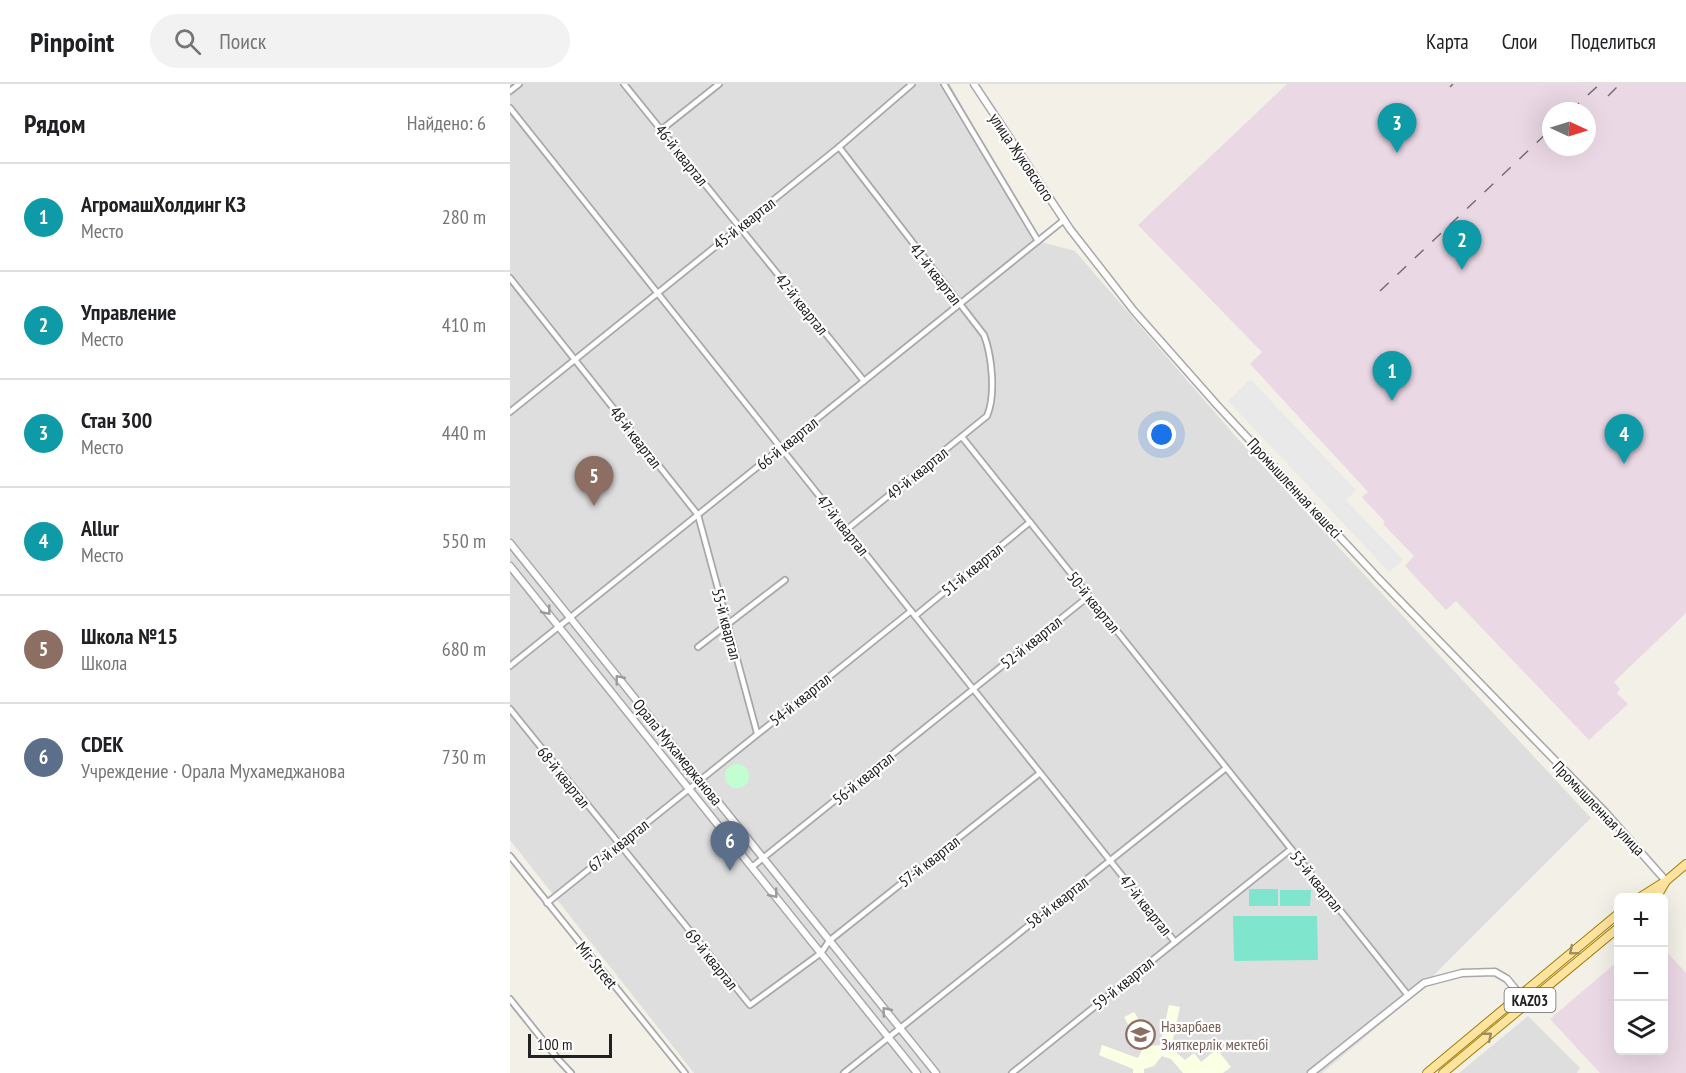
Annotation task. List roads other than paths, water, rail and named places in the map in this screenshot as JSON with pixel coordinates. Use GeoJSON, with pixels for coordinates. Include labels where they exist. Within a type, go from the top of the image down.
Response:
{"type":"FeatureCollection","features":[{"type":"Feature","properties":{"kind":"main road"},"geometry":{"type":"LineString","coordinates":[[1646,893],[1666,881],[1686,864]]}},
{"type":"Feature","properties":{"kind":"main road"},"geometry":{"type":"LineString","coordinates":[[1658,893],[1666,881]]}},
{"type":"Feature","properties":{"kind":"main road","name":"KАZ03"},"geometry":{"type":"LineString","coordinates":[[1427,1073],[1614,917]]}},
{"type":"Feature","properties":{"kind":"main road","name":"KАZ03"},"geometry":{"type":"LineString","coordinates":[[1443,1073],[1614,931]]}},
{"type":"Feature","properties":{"kind":"main road"},"geometry":{"type":"LineString","coordinates":[[1520,995],[1528,1003]]}},
{"type":"Feature","properties":{"kind":"street"},"geometry":{"type":"LineString","coordinates":[[510,91],[519,84]]}},
{"type":"Feature","properties":{"kind":"street","name":"46-й квартал"},"geometry":{"type":"LineString","coordinates":[[624,84],[739,227]]}},
{"type":"Feature","properties":{"kind":"street"},"geometry":{"type":"LineString","coordinates":[[661,130],[719,84]]}},
{"type":"Feature","properties":{"kind":"street","name":"45-й квартал"},"geometry":{"type":"LineString","coordinates":[[510,412],[839,147],[912,84]]}},
{"type":"Feature","properties":{"kind":"street"},"geometry":{"type":"LineString","coordinates":[[944,84],[1038,241]]}},
{"type":"Feature","properties":{"kind":"street","name":"улица Жуковского"},"geometry":{"type":"LineString","coordinates":[[974,84],[1070,229]]}},
{"type":"Feature","properties":{"kind":"street","name":"47-й квартал"},"geometry":{"type":"LineString","coordinates":[[510,108],[1175,942]]}},
{"type":"Feature","properties":{"kind":"street","name":"41-й квартал"},"geometry":{"type":"LineString","coordinates":[[839,147],[984,335],[989,349],[992,404],[987,416]]}},
{"type":"Feature","properties":{"kind":"street","name":"66-й квартал"},"geometry":{"type":"LineString","coordinates":[[510,666],[1064,220]]}},
{"type":"Feature","properties":{"kind":"street","name":"42-й квартал"},"geometry":{"type":"LineString","coordinates":[[739,227],[864,381]]}},
{"type":"Feature","properties":{"kind":"street","name":"Промышленная көшесі"},"geometry":{"type":"LineString","coordinates":[[1070,229],[1134,311],[1217,405],[1383,584],[1531,737]]}},
{"type":"Feature","properties":{"kind":"street"},"geometry":{"type":"LineString","coordinates":[[510,278],[575,359]]}},
{"type":"Feature","properties":{"kind":"street","name":"48-й квартал"},"geometry":{"type":"LineString","coordinates":[[575,359],[698,515]]}},
{"type":"Feature","properties":{"kind":"street","name":"49-й квартал"},"geometry":{"type":"LineString","coordinates":[[846,530],[987,416]]}},
{"type":"Feature","properties":{"kind":"street","name":"50-й квартал"},"geometry":{"type":"LineString","coordinates":[[962,437],[1226,768]]}},
{"type":"Feature","properties":{"kind":"street","name":"55-й квартал"},"geometry":{"type":"LineString","coordinates":[[698,515],[757,733]]}},
{"type":"Feature","properties":{"kind":"street","name":"51-й квартал"},"geometry":{"type":"LineString","coordinates":[[915,616],[1030,522]]}},
{"type":"Feature","properties":{"kind":"street","name":"Орала Мухамеджанова"},"geometry":{"type":"LineString","coordinates":[[510,543],[936,1073]]}},
{"type":"Feature","properties":{"kind":"street","name":"Орала Мухамеджанова"},"geometry":{"type":"LineString","coordinates":[[510,566],[917,1073]]}},
{"type":"Feature","properties":{"kind":"street"},"geometry":{"type":"LineString","coordinates":[[698,647],[785,580]]}},
{"type":"Feature","properties":{"kind":"street","name":"52-й квартал"},"geometry":{"type":"LineString","coordinates":[[973,689],[1089,596]]}},
{"type":"Feature","properties":{"kind":"street","name":"54-й квартал"},"geometry":{"type":"LineString","coordinates":[[689,788],[911,611]]}},
{"type":"Feature","properties":{"kind":"street","name":"56-й квартал"},"geometry":{"type":"LineString","coordinates":[[752,867],[973,689]]}},
{"type":"Feature","properties":{"kind":"street","name":"68-й квартал"},"geometry":{"type":"LineString","coordinates":[[510,709],[618,845]]}},
{"type":"Feature","properties":{"kind":"street","name":"Промышленная улица"},"geometry":{"type":"LineString","coordinates":[[1531,737],[1606,813],[1666,881]]}},
{"type":"Feature","properties":{"kind":"street","name":"53-й квартал"},"geometry":{"type":"LineString","coordinates":[[1226,768],[1407,994]]}},
{"type":"Feature","properties":{"kind":"street","name":"58-й квартал"},"geometry":{"type":"LineString","coordinates":[[844,1073],[1226,768]]}},
{"type":"Feature","properties":{"kind":"street","name":"57-й квартал"},"geometry":{"type":"LineString","coordinates":[[821,953],[829,940],[1040,773]]}},
{"type":"Feature","properties":{"kind":"street","name":"67-й квартал"},"geometry":{"type":"LineString","coordinates":[[547,903],[689,788]]}},
{"type":"Feature","properties":{"kind":"street","name":"69-й квартал"},"geometry":{"type":"LineString","coordinates":[[618,845],[750,1005],[821,953]]}},
{"type":"Feature","properties":{"kind":"street","name":"59-й квартал"},"geometry":{"type":"LineString","coordinates":[[1012,1073],[1291,849]]}},
{"type":"Feature","properties":{"kind":"street","name":"Mir Street"},"geometry":{"type":"LineString","coordinates":[[510,856],[685,1073]]}},
{"type":"Feature","properties":{"kind":"street"},"geometry":{"type":"LineString","coordinates":[[1311,1073],[1407,994],[1424,983],[1441,977],[1481,971],[1495,972],[1507,979],[1520,995]]}},
{"type":"Feature","properties":{"kind":"street"},"geometry":{"type":"LineString","coordinates":[[510,999],[571,1073]]}},
{"type":"Feature","properties":{"kind":"railway"},"geometry":{"type":"LineString","coordinates":[[1450,87],[1453,84]]}},
{"type":"Feature","properties":{"kind":"railway"},"geometry":{"type":"LineString","coordinates":[[1580,102],[1600,84]]}},
{"type":"Feature","properties":{"kind":"railway"},"geometry":{"type":"LineString","coordinates":[[1608,96],[1620,84]]}},
{"type":"Feature","properties":{"kind":"railway"},"geometry":{"type":"LineString","coordinates":[[1380,291],[1542,138]]}},
{"type":"Feature","properties":{"kind":"place","name":"Стан 300"},"geometry":{"type":"Point","coordinates":[1397,153]}},
{"type":"Feature","properties":{"kind":"place","name":"Управление"},"geometry":{"type":"Point","coordinates":[1462,270]}},
{"type":"Feature","properties":{"kind":"place","name":"АгромашХолдинг КЗ"},"geometry":{"type":"Point","coordinates":[1392,401]}},
{"type":"Feature","properties":{"kind":"place","name":"Allur"},"geometry":{"type":"Point","coordinates":[1624,464]}},
{"type":"Feature","properties":{"kind":"place","name":"Школа №15"},"geometry":{"type":"Point","coordinates":[594,506]}},
{"type":"Feature","properties":{"kind":"place","name":"CDEK"},"geometry":{"type":"Point","coordinates":[730,871]}},
{"type":"Feature","properties":{"kind":"place","name":"Назарбаев Зияткерлік мектебі"},"geometry":{"type":"Point","coordinates":[1140,1035]}}]}
